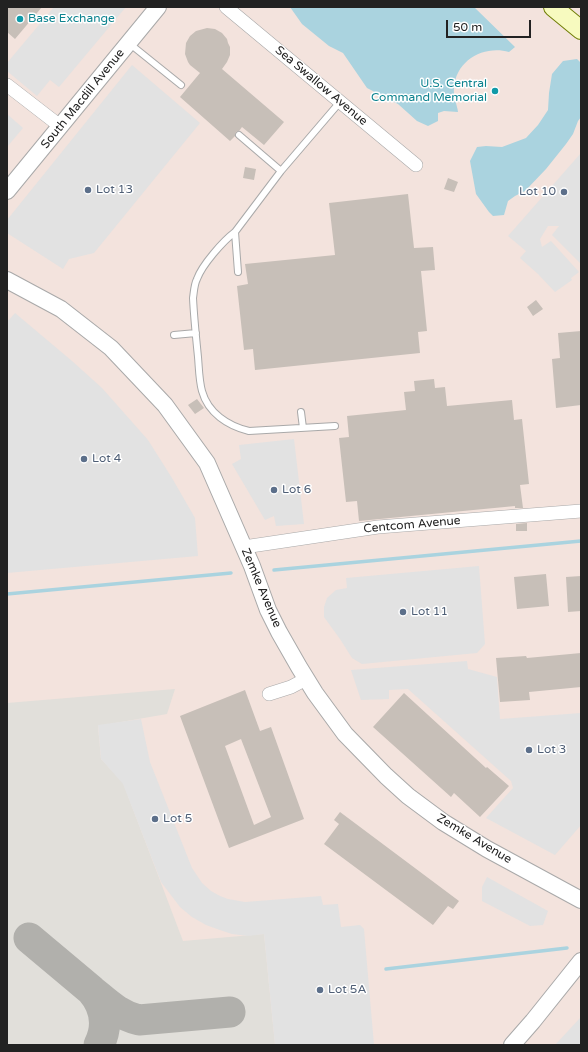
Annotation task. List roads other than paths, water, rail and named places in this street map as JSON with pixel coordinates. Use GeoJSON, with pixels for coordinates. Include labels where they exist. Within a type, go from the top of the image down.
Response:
{"type":"FeatureCollection","features":[{"type":"Feature","properties":{"kind":"main road"},"geometry":{"type":"LineString","coordinates":[[553,7],[581,30]]}},
{"type":"Feature","properties":{"kind":"street","name":"South Macdill Avenue"},"geometry":{"type":"LineString","coordinates":[[7,191],[158,7]]}},
{"type":"Feature","properties":{"kind":"street","name":"Sea Swallow Avenue"},"geometry":{"type":"LineString","coordinates":[[226,7],[416,165]]}},
{"type":"Feature","properties":{"kind":"street"},"geometry":{"type":"LineString","coordinates":[[7,84],[60,126]]}},
{"type":"Feature","properties":{"kind":"street","name":"Zemke Avenue"},"geometry":{"type":"LineString","coordinates":[[7,280],[61,309],[111,348],[165,405],[207,463],[252,566],[268,610],[306,679],[345,734],[408,796],[443,822],[481,845],[581,900]]}},
{"type":"Feature","properties":{"kind":"street","name":"Centcom Avenue"},"geometry":{"type":"LineString","coordinates":[[244,547],[378,527],[581,511]]}},
{"type":"Feature","properties":{"kind":"street"},"geometry":{"type":"LineString","coordinates":[[269,694],[291,687],[306,679]]}},
{"type":"Feature","properties":{"kind":"street"},"geometry":{"type":"LineString","coordinates":[[512,1045],[581,961]]}},
{"type":"Feature","properties":{"kind":"lane"},"geometry":{"type":"LineString","coordinates":[[128,43],[180,85]]}},
{"type":"Feature","properties":{"kind":"lane"},"geometry":{"type":"LineString","coordinates":[[334,426],[249,431],[234,426],[220,418],[210,407],[202,390],[193,298],[194,287],[202,268],[225,240],[235,232],[281,170],[340,102]]}},
{"type":"Feature","properties":{"kind":"lane"},"geometry":{"type":"LineString","coordinates":[[239,134],[281,170]]}},
{"type":"Feature","properties":{"kind":"lane"},"geometry":{"type":"LineString","coordinates":[[235,232],[238,272]]}},
{"type":"Feature","properties":{"kind":"lane"},"geometry":{"type":"LineString","coordinates":[[174,335],[196,334]]}},
{"type":"Feature","properties":{"kind":"lane"},"geometry":{"type":"LineString","coordinates":[[301,412],[303,428]]}},
{"type":"Feature","properties":{"kind":"water"},"geometry":{"type":"Polygon","coordinates":[[[290,7],[474,7],[515,47],[509,52],[500,50],[481,53],[466,62],[456,78],[454,88],[458,112],[444,111],[438,113],[438,121],[428,126],[417,121],[398,104],[367,88],[343,53],[329,46],[302,24],[290,7]]]}},
{"type":"Feature","properties":{"kind":"water"},"geometry":{"type":"Polygon","coordinates":[[[577,59],[581,63],[581,117],[573,134],[546,169],[525,191],[508,201],[504,215],[493,216],[476,194],[470,161],[477,147],[502,147],[526,138],[538,125],[548,110],[552,74],[563,61],[577,59]]]}},
{"type":"Feature","properties":{"kind":"waterway"},"geometry":{"type":"LineString","coordinates":[[274,570],[581,541]]}},
{"type":"Feature","properties":{"kind":"waterway"},"geometry":{"type":"LineString","coordinates":[[7,594],[231,573]]}},
{"type":"Feature","properties":{"kind":"waterway"},"geometry":{"type":"LineString","coordinates":[[386,969],[567,948]]}},
{"type":"Feature","properties":{"kind":"place","name":"Base Exchange"},"geometry":{"type":"Point","coordinates":[20,19]}},
{"type":"Feature","properties":{"kind":"place","name":"U.S. Central Command Memorial"},"geometry":{"type":"Point","coordinates":[495,91]}},
{"type":"Feature","properties":{"kind":"place","name":"Lot 13"},"geometry":{"type":"Point","coordinates":[88,190]}},
{"type":"Feature","properties":{"kind":"place","name":"Lot 10"},"geometry":{"type":"Point","coordinates":[564,192]}},
{"type":"Feature","properties":{"kind":"place","name":"Lot 4"},"geometry":{"type":"Point","coordinates":[84,459]}},
{"type":"Feature","properties":{"kind":"place","name":"Lot 6"},"geometry":{"type":"Point","coordinates":[274,490]}},
{"type":"Feature","properties":{"kind":"place","name":"Lot 11"},"geometry":{"type":"Point","coordinates":[403,612]}},
{"type":"Feature","properties":{"kind":"place","name":"Lot 3"},"geometry":{"type":"Point","coordinates":[529,750]}},
{"type":"Feature","properties":{"kind":"place","name":"Lot 5"},"geometry":{"type":"Point","coordinates":[155,819]}},
{"type":"Feature","properties":{"kind":"place","name":"Lot 5A"},"geometry":{"type":"Point","coordinates":[320,990]}}]}
